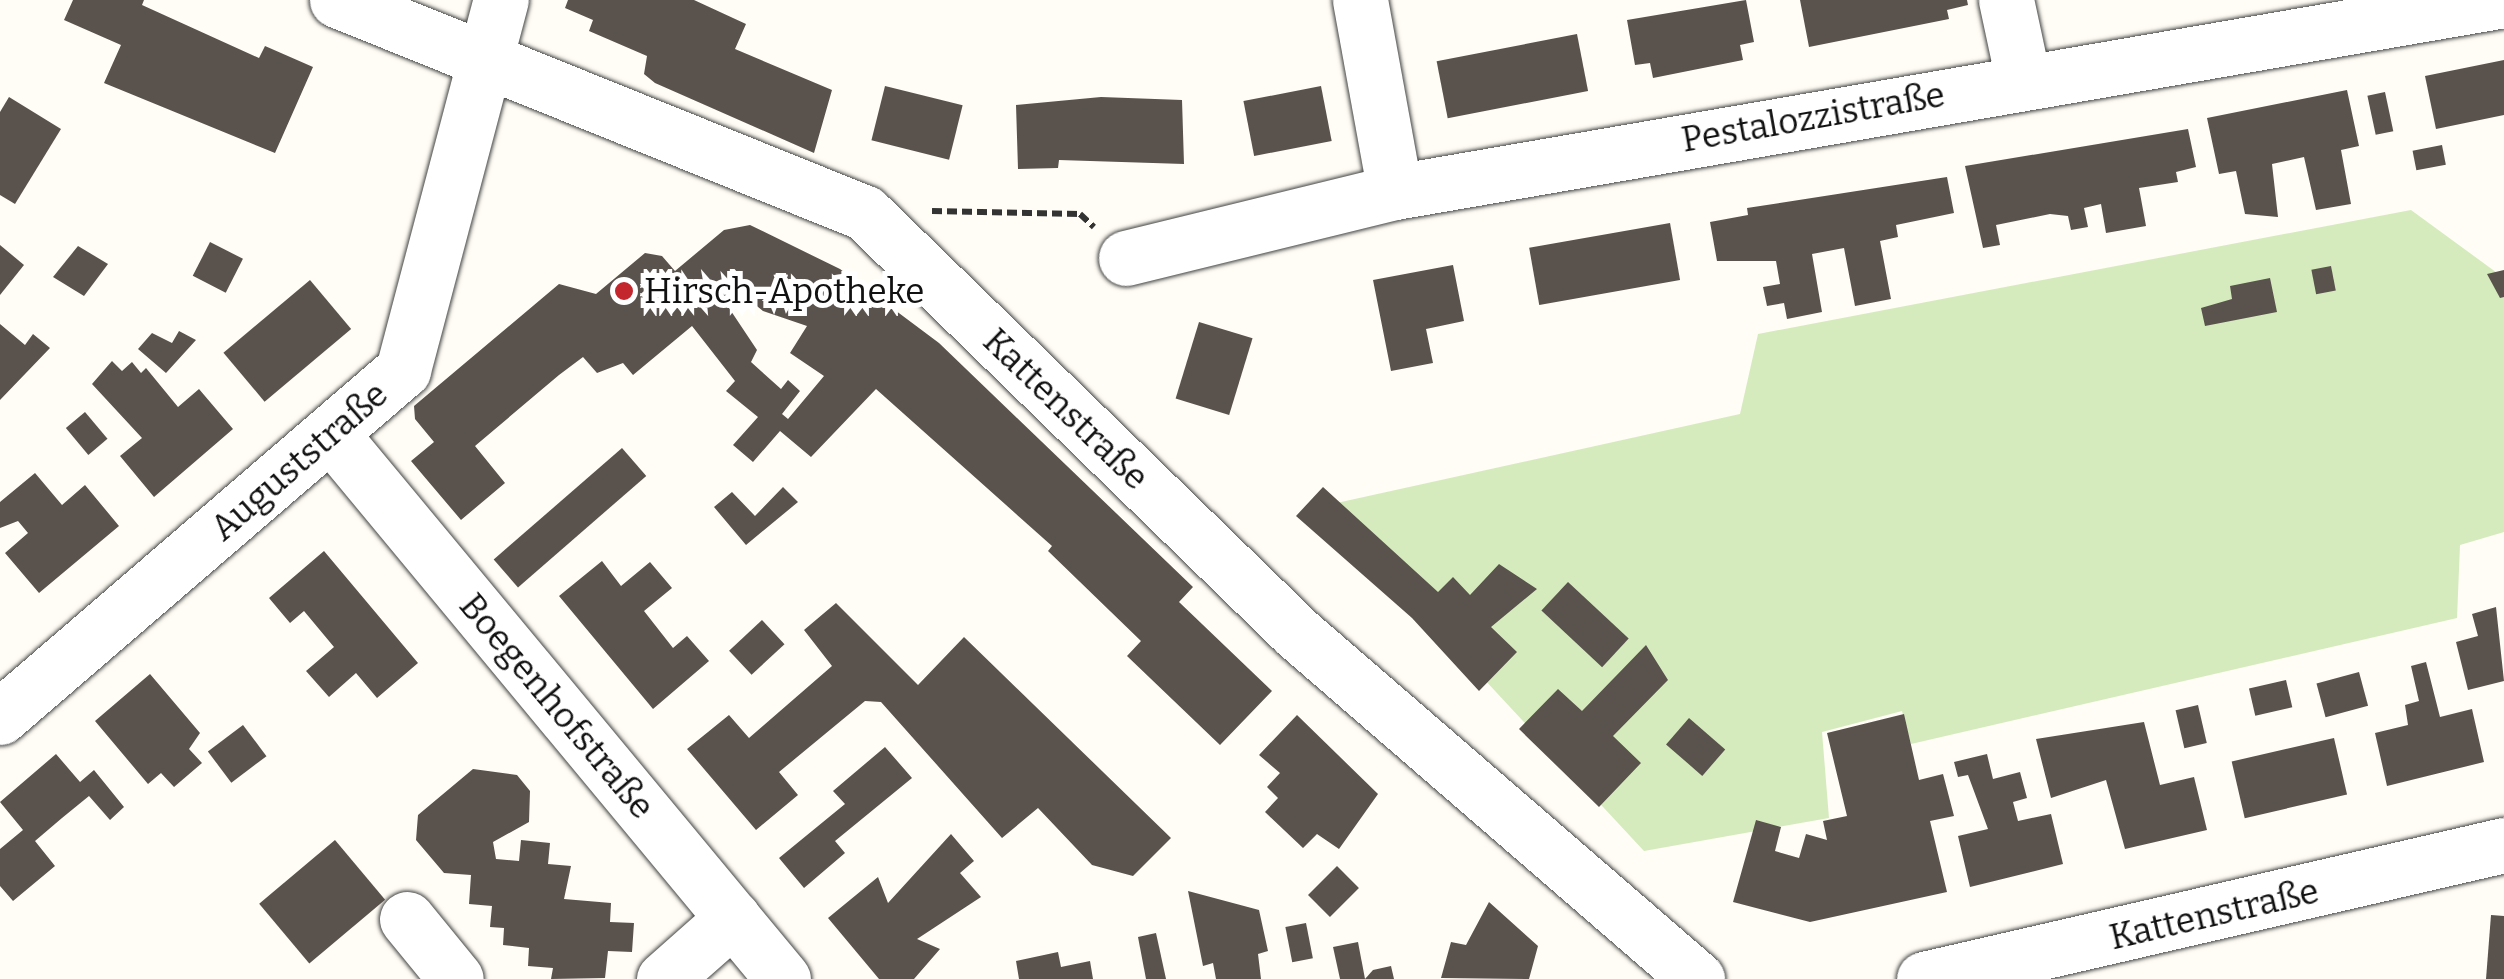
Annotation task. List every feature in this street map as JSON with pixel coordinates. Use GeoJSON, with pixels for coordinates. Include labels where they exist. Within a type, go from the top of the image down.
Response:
{"type":"FeatureCollection","features":[{"type":"Feature","properties":{"kind":"street","name":"Kattenstraße"},"geometry":{"type":"LineString","coordinates":[[337,0],[481,64],[865,213],[1297,633],[1664,968]]}},
{"type":"Feature","properties":{"kind":"street","name":"Auguststraße"},"geometry":{"type":"LineString","coordinates":[[0,717],[404,370],[481,64],[501,0]]}},
{"type":"Feature","properties":{"kind":"street"},"geometry":{"type":"LineString","coordinates":[[1360,0],[1394,192]]}},
{"type":"Feature","properties":{"kind":"street"},"geometry":{"type":"LineString","coordinates":[[2006,0],[2023,80]]}},
{"type":"Feature","properties":{"kind":"street","name":"Pestalozzistraße"},"geometry":{"type":"LineString","coordinates":[[1126,258],[1394,192],[2023,80],[2504,0]]}},
{"type":"Feature","properties":{"kind":"street","name":"Boegenhofstraße"},"geometry":{"type":"LineString","coordinates":[[330,434],[783,979]]}},
{"type":"Feature","properties":{"kind":"street","name":"Kattenstraße"},"geometry":{"type":"LineString","coordinates":[[1924,979],[2504,846]]}},
{"type":"Feature","properties":{"kind":"street"},"geometry":{"type":"LineString","coordinates":[[664,979],[733,918]]}},
{"type":"Feature","properties":{"kind":"street"},"geometry":{"type":"LineString","coordinates":[[408,919],[456,979]]}},
{"type":"Feature","properties":{"kind":"path"},"geometry":{"type":"LineString","coordinates":[[865,213],[1080,214],[1126,258]]}},
{"type":"Feature","properties":{"kind":"green space"},"geometry":{"type":"Polygon","coordinates":[[[2411,210],[2504,278],[2504,532],[2460,545],[2457,618],[1911,744],[1902,711],[1822,732],[1829,818],[1644,851],[1323,506],[1740,414],[1758,334],[2411,210]]]}},
{"type":"Feature","properties":{"kind":"building"},"geometry":{"type":"Polygon","coordinates":[[[73,0],[144,0],[142,5],[259,58],[265,46],[313,67],[275,153],[104,83],[121,45],[64,20],[73,0]]]}},
{"type":"Feature","properties":{"kind":"building"},"geometry":{"type":"Polygon","coordinates":[[[568,0],[694,0],[746,24],[735,49],[832,90],[814,153],[655,83],[644,74],[647,56],[589,31],[593,20],[565,8],[568,0]]]}},
{"type":"Feature","properties":{"kind":"building"},"geometry":{"type":"Polygon","coordinates":[[[1746,0],[1754,42],[1740,45],[1743,60],[1653,78],[1650,63],[1635,65],[1627,20],[1746,0]]]}},
{"type":"Feature","properties":{"kind":"building"},"geometry":{"type":"Polygon","coordinates":[[[1800,0],[1967,0],[1968,5],[1947,10],[1949,19],[1809,47],[1800,0]]]}},
{"type":"Feature","properties":{"kind":"building"},"geometry":{"type":"Polygon","coordinates":[[[1577,34],[1588,91],[1448,118],[1437,61],[1577,34]]]}},
{"type":"Feature","properties":{"kind":"building"},"geometry":{"type":"Polygon","coordinates":[[[2504,60],[2504,115],[2436,129],[2425,76],[2504,60]]]}},
{"type":"Feature","properties":{"kind":"building"},"geometry":{"type":"Polygon","coordinates":[[[885,86],[963,105],[949,160],[871,140],[885,86]]]}},
{"type":"Feature","properties":{"kind":"building"},"geometry":{"type":"Polygon","coordinates":[[[1321,86],[1332,141],[1254,156],[1243,101],[1321,86]]]}},
{"type":"Feature","properties":{"kind":"building"},"geometry":{"type":"Polygon","coordinates":[[[2347,90],[2359,146],[2341,150],[2351,204],[2316,210],[2304,157],[2272,164],[2278,217],[2245,214],[2236,171],[2219,174],[2207,118],[2347,90]]]}},
{"type":"Feature","properties":{"kind":"building"},"geometry":{"type":"Polygon","coordinates":[[[2385,92],[2393,131],[2376,135],[2367,96],[2385,92]]]}},
{"type":"Feature","properties":{"kind":"building"},"geometry":{"type":"Polygon","coordinates":[[[9,97],[61,129],[15,204],[0,195],[0,112],[9,97]]]}},
{"type":"Feature","properties":{"kind":"building"},"geometry":{"type":"Polygon","coordinates":[[[1101,97],[1182,100],[1184,164],[1059,160],[1058,168],[1018,169],[1016,105],[1101,97]]]}},
{"type":"Feature","properties":{"kind":"building"},"geometry":{"type":"Polygon","coordinates":[[[2188,129],[2196,167],[2176,172],[2178,182],[2139,188],[2146,226],[2106,233],[2101,204],[2084,208],[2088,227],[2071,230],[2068,216],[2050,214],[1996,225],[2000,245],[1983,248],[1965,166],[2188,129]]]}},
{"type":"Feature","properties":{"kind":"building"},"geometry":{"type":"Polygon","coordinates":[[[2442,145],[2446,165],[2416,170],[2413,151],[2442,145]]]}},
{"type":"Feature","properties":{"kind":"building"},"geometry":{"type":"Polygon","coordinates":[[[1947,177],[1954,213],[1896,225],[1898,237],[1880,241],[1891,299],[1855,306],[1844,248],[1812,254],[1822,312],[1787,319],[1784,303],[1767,306],[1763,287],[1780,284],[1776,261],[1717,261],[1710,222],[1748,215],[1747,208],[1947,177]]]}},
{"type":"Feature","properties":{"kind":"building"},"geometry":{"type":"Polygon","coordinates":[[[1670,223],[1680,280],[1539,305],[1529,248],[1670,223]]]}},
{"type":"Feature","properties":{"kind":"building"},"geometry":{"type":"Polygon","coordinates":[[[750,225],[840,269],[939,343],[1193,587],[1179,602],[1272,691],[1220,745],[1127,656],[1141,641],[1048,551],[1052,546],[876,389],[811,457],[780,431],[753,462],[733,445],[758,417],[726,391],[735,381],[692,326],[633,375],[623,363],[597,373],[583,357],[559,375],[475,446],[505,483],[461,520],[411,461],[434,442],[415,419],[414,406],[559,284],[596,294],[645,253],[662,256],[675,271],[724,230],[750,225]],[[737,290],[727,305],[757,350],[751,362],[781,389],[788,380],[800,391],[782,414],[788,419],[824,376],[790,353],[807,326],[763,311],[737,290]]]}},
{"type":"Feature","properties":{"kind":"building"},"geometry":{"type":"Polygon","coordinates":[[[210,242],[243,259],[226,293],[193,276],[210,242]]]}},
{"type":"Feature","properties":{"kind":"building"},"geometry":{"type":"Polygon","coordinates":[[[0,245],[24,265],[0,295],[0,245]]]}},
{"type":"Feature","properties":{"kind":"building"},"geometry":{"type":"Polygon","coordinates":[[[78,246],[108,264],[84,296],[53,277],[78,246]]]}},
{"type":"Feature","properties":{"kind":"building"},"geometry":{"type":"Polygon","coordinates":[[[1453,265],[1464,321],[1426,329],[1433,363],[1391,371],[1373,280],[1453,265]]]}},
{"type":"Feature","properties":{"kind":"building"},"geometry":{"type":"Polygon","coordinates":[[[2331,266],[2336,291],[2316,294],[2311,270],[2331,266]]]}},
{"type":"Feature","properties":{"kind":"building"},"geometry":{"type":"Polygon","coordinates":[[[2504,270],[2504,297],[2500,298],[2487,274],[2504,270]]]}},
{"type":"Feature","properties":{"kind":"building"},"geometry":{"type":"Polygon","coordinates":[[[2270,278],[2277,312],[2205,326],[2201,308],[2232,299],[2230,286],[2270,278]]]}},
{"type":"Feature","properties":{"kind":"building"},"geometry":{"type":"Polygon","coordinates":[[[310,280],[351,329],[265,402],[223,353],[310,280]]]}},
{"type":"Feature","properties":{"kind":"building"},"geometry":{"type":"Polygon","coordinates":[[[1199,322],[1253,338],[1229,415],[1176,399],[1199,322]]]}},
{"type":"Feature","properties":{"kind":"building"},"geometry":{"type":"Polygon","coordinates":[[[0,324],[25,345],[33,334],[50,348],[0,400],[0,324]]]}},
{"type":"Feature","properties":{"kind":"building"},"geometry":{"type":"Polygon","coordinates":[[[179,331],[196,340],[166,373],[138,349],[152,333],[172,343],[179,331]]]}},
{"type":"Feature","properties":{"kind":"building"},"geometry":{"type":"Polygon","coordinates":[[[112,361],[122,371],[132,362],[141,373],[146,368],[178,407],[199,389],[233,429],[154,497],[120,456],[142,438],[92,384],[112,361]]]}},
{"type":"Feature","properties":{"kind":"building"},"geometry":{"type":"Polygon","coordinates":[[[85,412],[107,439],[88,455],[66,428],[85,412]]]}},
{"type":"Feature","properties":{"kind":"building"},"geometry":{"type":"Polygon","coordinates":[[[622,448],[646,476],[518,587],[494,560],[622,448]]]}},
{"type":"Feature","properties":{"kind":"building"},"geometry":{"type":"Polygon","coordinates":[[[35,473],[62,505],[85,485],[119,526],[39,593],[5,553],[28,533],[18,521],[0,528],[0,502],[35,473]]]}},
{"type":"Feature","properties":{"kind":"building"},"geometry":{"type":"Polygon","coordinates":[[[783,487],[798,502],[746,545],[714,507],[732,492],[755,516],[783,487]]]}},
{"type":"Feature","properties":{"kind":"building"},"geometry":{"type":"Polygon","coordinates":[[[1323,487],[1438,592],[1453,577],[1470,595],[1499,564],[1537,589],[1491,627],[1517,652],[1479,691],[1412,618],[1296,516],[1323,487]]]}},
{"type":"Feature","properties":{"kind":"building"},"geometry":{"type":"Polygon","coordinates":[[[324,551],[418,663],[377,698],[356,673],[329,697],[306,671],[334,647],[304,611],[290,623],[269,598],[324,551]]]}},
{"type":"Feature","properties":{"kind":"building"},"geometry":{"type":"Polygon","coordinates":[[[602,561],[621,586],[650,562],[672,588],[644,611],[673,648],[687,636],[709,661],[653,709],[559,596],[602,561]]]}},
{"type":"Feature","properties":{"kind":"building"},"geometry":{"type":"Polygon","coordinates":[[[1568,582],[1629,639],[1602,667],[1541,611],[1568,582]]]}},
{"type":"Feature","properties":{"kind":"building"},"geometry":{"type":"Polygon","coordinates":[[[836,603],[918,685],[964,637],[1171,838],[1133,876],[1092,865],[1038,808],[1002,838],[881,702],[865,701],[779,772],[798,795],[756,830],[687,749],[729,715],[749,738],[832,666],[804,630],[836,603]]]}},
{"type":"Feature","properties":{"kind":"building"},"geometry":{"type":"Polygon","coordinates":[[[2496,607],[2504,681],[2468,690],[2456,642],[2478,636],[2472,614],[2496,607]]]}},
{"type":"Feature","properties":{"kind":"building"},"geometry":{"type":"Polygon","coordinates":[[[762,620],[785,644],[752,675],[729,651],[762,620]]]}},
{"type":"Feature","properties":{"kind":"building"},"geometry":{"type":"Polygon","coordinates":[[[1646,645],[1668,680],[1613,736],[1641,763],[1599,807],[1519,729],[1558,689],[1582,711],[1646,645]]]}},
{"type":"Feature","properties":{"kind":"building"},"geometry":{"type":"Polygon","coordinates":[[[2426,662],[2440,717],[2472,709],[2484,762],[2387,786],[2375,733],[2408,725],[2405,705],[2419,701],[2411,666],[2426,662]]]}},
{"type":"Feature","properties":{"kind":"building"},"geometry":{"type":"Polygon","coordinates":[[[2359,672],[2368,706],[2326,717],[2316,683],[2359,672]]]}},
{"type":"Feature","properties":{"kind":"building"},"geometry":{"type":"Polygon","coordinates":[[[150,674],[200,733],[189,749],[202,763],[174,787],[161,773],[148,784],[95,721],[150,674]]]}},
{"type":"Feature","properties":{"kind":"building"},"geometry":{"type":"Polygon","coordinates":[[[2286,680],[2292,707],[2255,716],[2249,689],[2286,680]]]}},
{"type":"Feature","properties":{"kind":"building"},"geometry":{"type":"Polygon","coordinates":[[[2198,705],[2207,743],[2184,748],[2176,710],[2198,705]]]}},
{"type":"Feature","properties":{"kind":"building"},"geometry":{"type":"Polygon","coordinates":[[[1904,714],[1919,780],[1943,774],[1954,816],[1930,821],[1947,892],[1810,922],[1733,902],[1756,820],[1781,827],[1775,851],[1799,858],[1806,834],[1827,840],[1823,821],[1847,816],[1827,733],[1904,714]]]}},
{"type":"Feature","properties":{"kind":"building"},"geometry":{"type":"Polygon","coordinates":[[[1297,715],[1378,794],[1339,849],[1317,834],[1303,848],[1265,812],[1278,798],[1267,787],[1280,773],[1259,755],[1297,715]]]}},
{"type":"Feature","properties":{"kind":"building"},"geometry":{"type":"Polygon","coordinates":[[[1689,718],[1725,749],[1702,776],[1666,744],[1689,718]]]}},
{"type":"Feature","properties":{"kind":"building"},"geometry":{"type":"Polygon","coordinates":[[[2144,722],[2160,785],[2194,777],[2207,830],[2125,849],[2106,780],[2051,798],[2036,739],[2144,722]]]}},
{"type":"Feature","properties":{"kind":"building"},"geometry":{"type":"Polygon","coordinates":[[[243,725],[266,756],[231,783],[208,751],[243,725]]]}},
{"type":"Feature","properties":{"kind":"building"},"geometry":{"type":"Polygon","coordinates":[[[2334,738],[2347,795],[2245,818],[2232,762],[2334,738]]]}},
{"type":"Feature","properties":{"kind":"building"},"geometry":{"type":"Polygon","coordinates":[[[885,747],[912,778],[835,841],[845,853],[804,888],[779,858],[845,804],[833,791],[885,747]]]}},
{"type":"Feature","properties":{"kind":"building"},"geometry":{"type":"Polygon","coordinates":[[[56,754],[80,782],[94,770],[124,807],[110,820],[89,796],[62,818],[35,841],[55,866],[13,901],[0,886],[0,849],[23,830],[0,802],[56,754]]]}},
{"type":"Feature","properties":{"kind":"building"},"geometry":{"type":"Polygon","coordinates":[[[1987,754],[1993,779],[2020,772],[2027,798],[2013,802],[2018,821],[2051,814],[2063,864],[1970,887],[1958,836],[1988,829],[1968,775],[1958,777],[1954,762],[1987,754]]]}},
{"type":"Feature","properties":{"kind":"building"},"geometry":{"type":"Polygon","coordinates":[[[473,769],[517,775],[530,791],[529,822],[493,842],[496,859],[519,861],[521,840],[550,843],[548,864],[571,866],[564,899],[611,903],[610,922],[634,923],[632,952],[608,951],[605,978],[551,979],[553,968],[528,966],[529,948],[503,945],[504,928],[490,927],[492,906],[469,904],[471,875],[444,873],[416,840],[418,815],[473,769]]]}},
{"type":"Feature","properties":{"kind":"building"},"geometry":{"type":"Polygon","coordinates":[[[951,834],[974,861],[960,873],[981,897],[917,939],[940,949],[914,979],[879,979],[828,918],[878,877],[888,903],[951,834]]]}},
{"type":"Feature","properties":{"kind":"building"},"geometry":{"type":"Polygon","coordinates":[[[335,840],[385,900],[309,963],[259,904],[335,840]]]}},
{"type":"Feature","properties":{"kind":"building"},"geometry":{"type":"Polygon","coordinates":[[[1337,866],[1359,888],[1330,917],[1308,895],[1337,866]]]}},
{"type":"Feature","properties":{"kind":"building"},"geometry":{"type":"Polygon","coordinates":[[[1188,891],[1259,910],[1268,951],[1258,954],[1261,979],[1216,979],[1213,963],[1203,966],[1188,891]]]}},
{"type":"Feature","properties":{"kind":"building"},"geometry":{"type":"Polygon","coordinates":[[[1489,902],[1538,946],[1529,979],[1441,978],[1451,942],[1466,945],[1489,902]]]}},
{"type":"Feature","properties":{"kind":"building"},"geometry":{"type":"Polygon","coordinates":[[[2491,915],[2504,916],[2504,979],[2486,979],[2491,915]]]}},
{"type":"Feature","properties":{"kind":"building"},"geometry":{"type":"Polygon","coordinates":[[[1306,923],[1313,958],[1292,962],[1285,927],[1306,923]]]}},
{"type":"Feature","properties":{"kind":"building"},"geometry":{"type":"Polygon","coordinates":[[[1156,933],[1166,979],[1146,979],[1138,937],[1156,933]]]}},
{"type":"Feature","properties":{"kind":"building"},"geometry":{"type":"Polygon","coordinates":[[[1358,942],[1365,979],[1340,979],[1333,947],[1358,942]]]}},
{"type":"Feature","properties":{"kind":"building"},"geometry":{"type":"Polygon","coordinates":[[[1058,952],[1061,967],[1090,961],[1093,979],[1019,979],[1016,961],[1058,952]]]}},
{"type":"Feature","properties":{"kind":"building"},"geometry":{"type":"Polygon","coordinates":[[[1391,966],[1394,979],[1365,979],[1373,970],[1391,966]]]}},
{"type":"Feature","properties":{"kind":"place","name":"Hirsch-Apotheke"},"geometry":{"type":"Point","coordinates":[624,291]}}]}
